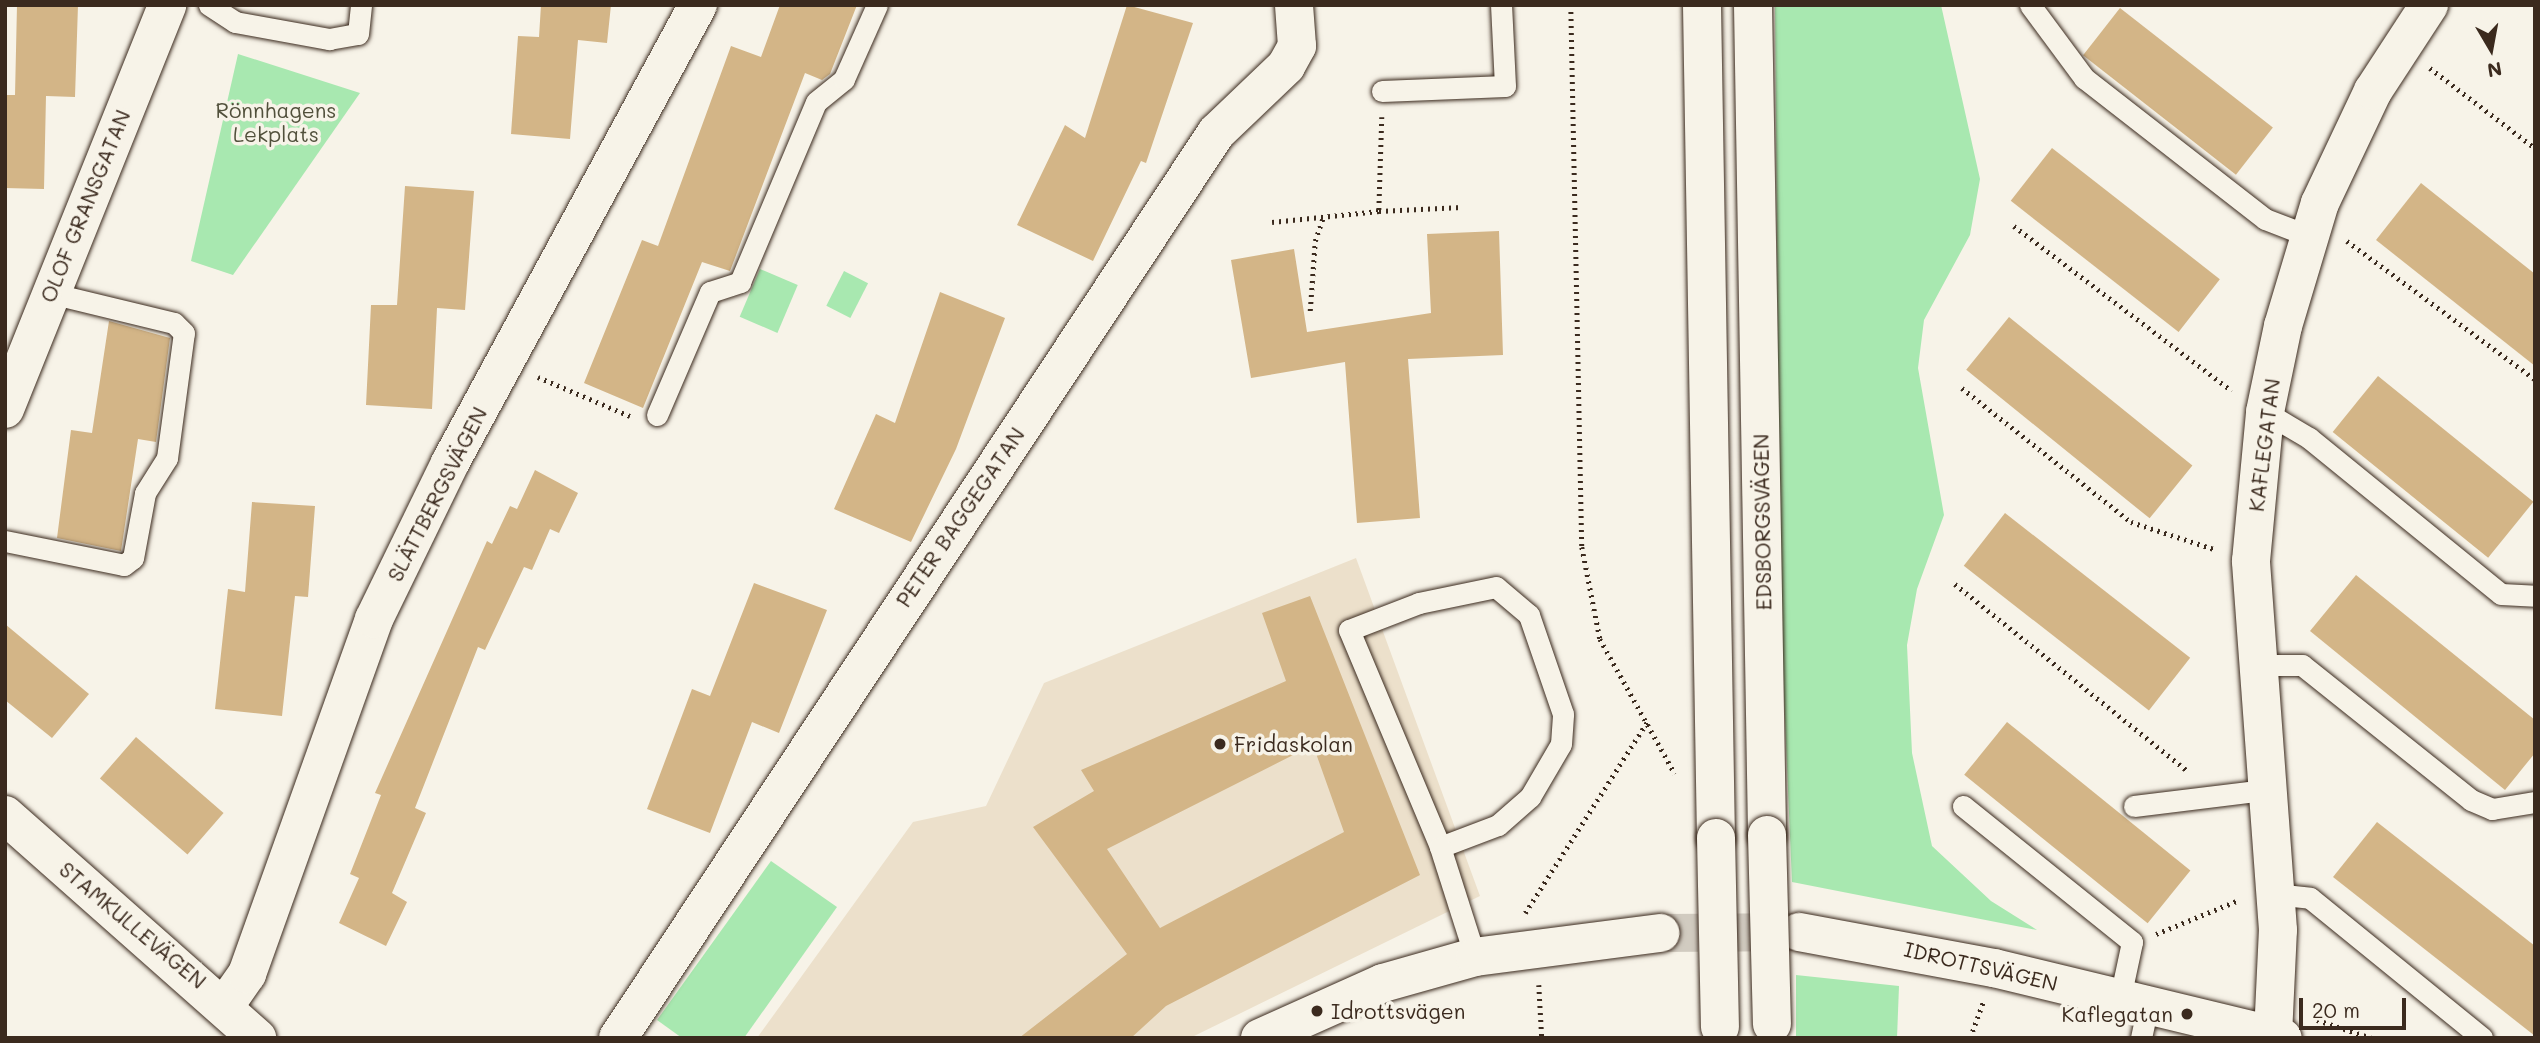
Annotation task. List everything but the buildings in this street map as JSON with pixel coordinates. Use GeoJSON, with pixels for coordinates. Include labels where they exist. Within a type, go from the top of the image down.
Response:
{"type":"FeatureCollection","features":[{"type":"Feature","properties":{"kind":"main road","name":"OLOF GRANSGATAN"},"geometry":{"type":"LineString","coordinates":[[5,409],[167,5]]}},
{"type":"Feature","properties":{"kind":"main road","name":"SLÄTTBERGSVÄGEN"},"geometry":{"type":"LineString","coordinates":[[226,1004],[247,974],[374,619],[505,365],[698,5]]}},
{"type":"Feature","properties":{"kind":"main road","name":"PETER BAGGEGATAN"},"geometry":{"type":"LineString","coordinates":[[618,1038],[1216,133],[1286,66],[1297,46],[1294,5]]}},
{"type":"Feature","properties":{"kind":"main road"},"geometry":{"type":"LineString","coordinates":[[1702,5],[1720,1033]]}},
{"type":"Feature","properties":{"kind":"main road","name":"EDSBORGSVÄGEN"},"geometry":{"type":"LineString","coordinates":[[1753,5],[1772,1031]]}},
{"type":"Feature","properties":{"kind":"main road","name":"KAFLEGATAN"},"geometry":{"type":"LineString","coordinates":[[2278,1036],[2274,894],[2255,665],[2251,561],[2265,412],[2309,236],[2373,91],[2429,5]]}},
{"type":"Feature","properties":{"kind":"main road","name":"STAMKULLEVÄGEN"},"geometry":{"type":"LineString","coordinates":[[5,815],[226,1004],[257,1038]]}},
{"type":"Feature","properties":{"kind":"main road","name":"IDROTTSVÄGEN"},"geometry":{"type":"LineString","coordinates":[[1800,932],[1863,939],[2136,1013],[2278,1036]]}},
{"type":"Feature","properties":{"kind":"main road"},"geometry":{"type":"LineString","coordinates":[[1261,1038],[1383,983],[1475,957],[1660,933]]}},
{"type":"Feature","properties":{"kind":"lane"},"geometry":{"type":"LineString","coordinates":[[209,5],[235,22],[339,39],[358,34],[361,5]]}},
{"type":"Feature","properties":{"kind":"lane"},"geometry":{"type":"LineString","coordinates":[[657,415],[710,292],[740,282],[816,102],[844,79],[877,5]]}},
{"type":"Feature","properties":{"kind":"lane"},"geometry":{"type":"LineString","coordinates":[[1382,91],[1505,86],[1501,5]]}},
{"type":"Feature","properties":{"kind":"lane"},"geometry":{"type":"LineString","coordinates":[[2030,5],[2084,79],[2264,219],[2309,236]]}},
{"type":"Feature","properties":{"kind":"lane"},"geometry":{"type":"LineString","coordinates":[[5,541],[124,565],[133,558],[145,493],[167,458],[184,333],[174,323],[50,293]]}},
{"type":"Feature","properties":{"kind":"lane"},"geometry":{"type":"LineString","coordinates":[[2265,412],[2309,438],[2501,594],[2535,596]]}},
{"type":"Feature","properties":{"kind":"lane"},"geometry":{"type":"LineString","coordinates":[[1440,847],[1498,825],[1536,789],[1561,744],[1563,714],[1529,615],[1496,587],[1419,603],[1349,630],[1440,847],[1475,957]]}},
{"type":"Feature","properties":{"kind":"lane"},"geometry":{"type":"LineString","coordinates":[[2255,665],[2302,665],[2471,800],[2492,809],[2535,802]]}},
{"type":"Feature","properties":{"kind":"lane"},"geometry":{"type":"LineString","coordinates":[[2134,806],[2266,790]]}},
{"type":"Feature","properties":{"kind":"lane"},"geometry":{"type":"LineString","coordinates":[[1963,806],[2132,942],[2136,1013]]}},
{"type":"Feature","properties":{"kind":"lane"},"geometry":{"type":"LineString","coordinates":[[2274,894],[2310,898],[2482,1038]]}},
{"type":"Feature","properties":{"kind":"path"},"geometry":{"type":"LineString","coordinates":[[1571,5],[1582,547],[1600,639],[1678,783]]}},
{"type":"Feature","properties":{"kind":"path"},"geometry":{"type":"LineString","coordinates":[[2398,51],[2430,67],[2535,148]]}},
{"type":"Feature","properties":{"kind":"path"},"geometry":{"type":"LineString","coordinates":[[1379,211],[1382,91]]}},
{"type":"Feature","properties":{"kind":"path"},"geometry":{"type":"LineString","coordinates":[[1272,222],[1379,211],[1462,207]]}},
{"type":"Feature","properties":{"kind":"path"},"geometry":{"type":"LineString","coordinates":[[1310,311],[1315,241],[1323,218]]}},
{"type":"Feature","properties":{"kind":"path"},"geometry":{"type":"LineString","coordinates":[[2014,226],[2212,379],[2265,412]]}},
{"type":"Feature","properties":{"kind":"path"},"geometry":{"type":"LineString","coordinates":[[2309,236],[2354,242],[2535,379]]}},
{"type":"Feature","properties":{"kind":"path"},"geometry":{"type":"LineString","coordinates":[[505,365],[642,421],[657,415]]}},
{"type":"Feature","properties":{"kind":"path"},"geometry":{"type":"LineString","coordinates":[[1962,388],[2131,522],[2251,561]]}},
{"type":"Feature","properties":{"kind":"path"},"geometry":{"type":"LineString","coordinates":[[1955,584],[2189,772],[2198,799]]}},
{"type":"Feature","properties":{"kind":"path"},"geometry":{"type":"LineString","coordinates":[[1522,917],[1647,722]]}},
{"type":"Feature","properties":{"kind":"path"},"geometry":{"type":"LineString","coordinates":[[2132,942],[2244,898],[2274,894]]}},
{"type":"Feature","properties":{"kind":"path"},"geometry":{"type":"LineString","coordinates":[[1539,970],[1542,1038]]}},
{"type":"Feature","properties":{"kind":"path"},"geometry":{"type":"LineString","coordinates":[[2326,1026],[2372,1038]]}},
{"type":"Feature","properties":{"kind":"shaded area","name":"Fridaskolan"},"geometry":{"type":"Polygon","coordinates":[[[1356,558],[1480,896],[1190,1038],[757,1038],[913,822],[986,806],[1044,683],[1356,558]]]}},
{"type":"Feature","properties":{"kind":"green space"},"geometry":{"type":"Polygon","coordinates":[[[1775,5],[1941,5],[1980,179],[1970,235],[1924,320],[1918,368],[1944,515],[1917,589],[1907,645],[1912,753],[1932,846],[1991,901],[2037,930],[1792,882],[1780,604],[1775,5]]]}},
{"type":"Feature","properties":{"kind":"green space","name":"Rönnhagens Lekplats"},"geometry":{"type":"Polygon","coordinates":[[[238,54],[360,93],[233,275],[191,261],[238,54]]]}},
{"type":"Feature","properties":{"kind":"green space"},"geometry":{"type":"Polygon","coordinates":[[[760,269],[798,285],[777,333],[740,317],[760,269]]]}},
{"type":"Feature","properties":{"kind":"green space"},"geometry":{"type":"Polygon","coordinates":[[[844,271],[868,283],[850,318],[826,306],[844,271]]]}},
{"type":"Feature","properties":{"kind":"green space"},"geometry":{"type":"Polygon","coordinates":[[[771,861],[837,907],[744,1038],[682,1038],[657,1020],[771,861]]]}},
{"type":"Feature","properties":{"kind":"green space"},"geometry":{"type":"Polygon","coordinates":[[[1796,975],[1899,986],[1897,1038],[1796,1038],[1796,975]]]}},
{"type":"Feature","properties":{"kind":"tunnel"},"geometry":{"type":"LineString","coordinates":[[1660,933],[1799,932]]}},
{"type":"Feature","properties":{"kind":"place","name":"Fridaskolan"},"geometry":{"type":"Point","coordinates":[1220,744]}},
{"type":"Feature","properties":{"kind":"place","name":"Idrottsvägen"},"geometry":{"type":"Point","coordinates":[1317,1011]}},
{"type":"Feature","properties":{"kind":"place","name":"Kaflegatan"},"geometry":{"type":"Point","coordinates":[2187,1014]}}]}
